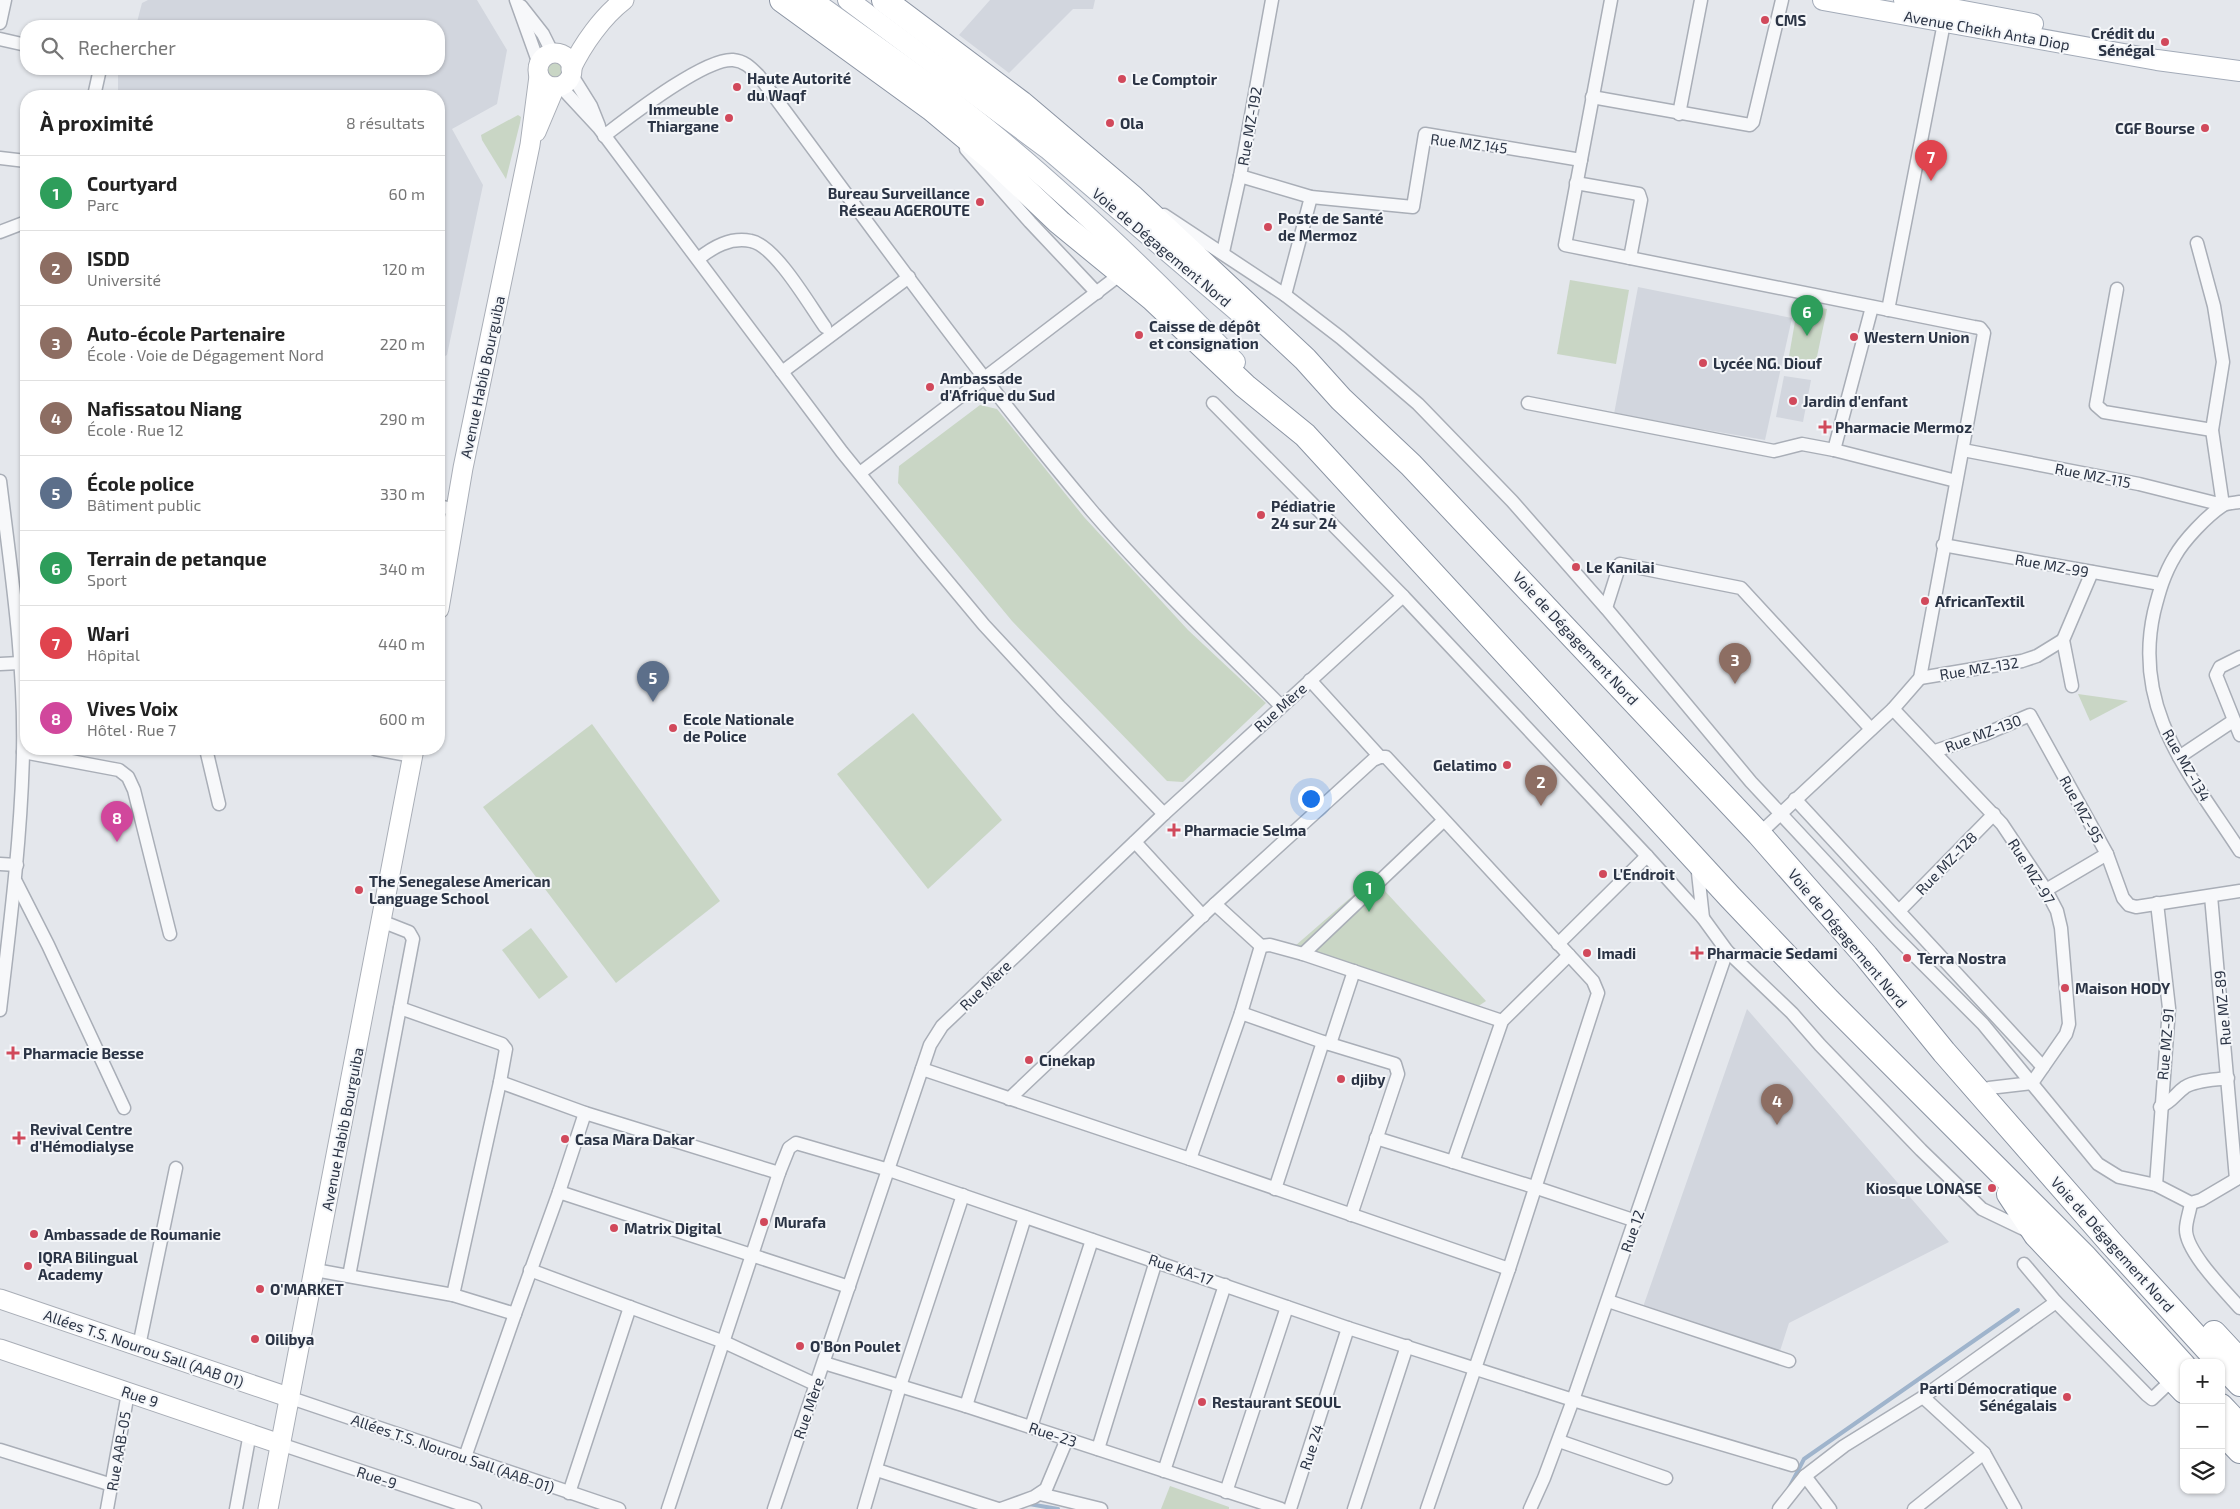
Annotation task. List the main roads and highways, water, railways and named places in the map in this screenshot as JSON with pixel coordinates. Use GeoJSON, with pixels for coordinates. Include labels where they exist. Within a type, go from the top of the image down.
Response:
{"type":"FeatureCollection","features":[{"type":"Feature","properties":{"kind":"highway"},"geometry":{"type":"LineString","coordinates":[[782,0],[932,109],[998,164],[1060,222],[1122,273],[1245,386],[1305,435]]}},
{"type":"Feature","properties":{"kind":"highway"},"geometry":{"type":"LineString","coordinates":[[884,0],[1021,102],[1133,198],[1305,358],[1341,399]]}},
{"type":"Feature","properties":{"kind":"highway","name":"Voie de Dégagement Nord"},"geometry":{"type":"LineString","coordinates":[[1341,399],[1466,521],[1759,834],[1866,956],[1944,1052],[2110,1242],[2217,1359]]}},
{"type":"Feature","properties":{"kind":"highway","name":"Voie de Dégagement Nord"},"geometry":{"type":"LineString","coordinates":[[1305,435],[1697,861],[1830,1001],[2085,1257],[2180,1379]]}},
{"type":"Feature","properties":{"kind":"highway"},"geometry":{"type":"LineString","coordinates":[[1944,1052],[1972,1071],[1989,1088],[2240,1361]]}},
{"type":"Feature","properties":{"kind":"highway"},"geometry":{"type":"LineString","coordinates":[[1994,1166],[2018,1211],[2036,1235],[2180,1379]]}},
{"type":"Feature","properties":{"kind":"highway","name":"Voie de Dégagement Nord"},"geometry":{"type":"LineString","coordinates":[[2225,1367],[2240,1384]]}},
{"type":"Feature","properties":{"kind":"highway"},"geometry":{"type":"LineString","coordinates":[[2225,1410],[2240,1426]]}},
{"type":"Feature","properties":{"kind":"highway"},"geometry":{"type":"LineString","coordinates":[[2225,1435],[2240,1451]]}},
{"type":"Feature","properties":{"kind":"main road"},"geometry":{"type":"LineString","coordinates":[[530,145],[547,62],[585,28],[604,0]]}},
{"type":"Feature","properties":{"kind":"main road"},"geometry":{"type":"LineString","coordinates":[[530,145],[586,43],[606,17],[624,0]]}},
{"type":"Feature","properties":{"kind":"main road","name":"Voie de Dégagement Nord"},"geometry":{"type":"LineString","coordinates":[[812,0],[952,102],[1026,162],[1202,327],[1305,435]]}},
{"type":"Feature","properties":{"kind":"main road","name":"Voie de Dégagement Nord"},"geometry":{"type":"LineString","coordinates":[[848,0],[1048,149],[1341,399]]}},
{"type":"Feature","properties":{"kind":"main road","name":"Avenue Cheikh Anta Diop"},"geometry":{"type":"LineString","coordinates":[[1823,0],[2157,60],[2240,71]]}},
{"type":"Feature","properties":{"kind":"main road","name":"Avenue Cheikh Anta Diop"},"geometry":{"type":"LineString","coordinates":[[1904,0],[2132,43],[2240,56]]}},
{"type":"Feature","properties":{"kind":"main road"},"geometry":{"type":"LineString","coordinates":[[547,62],[567,59],[565,79]]}},
{"type":"Feature","properties":{"kind":"main road"},"geometry":{"type":"LineString","coordinates":[[547,62],[546,84],[565,79]]}},
{"type":"Feature","properties":{"kind":"main road","name":"Avenue Habib Bourguiba"},"geometry":{"type":"LineString","coordinates":[[445,542],[448,508],[530,145]]}},
{"type":"Feature","properties":{"kind":"main road","name":"Avenue Habib Bourguiba"},"geometry":{"type":"LineString","coordinates":[[268,1509],[288,1397],[315,1270],[413,755]]}},
{"type":"Feature","properties":{"kind":"main road","name":"Allées T.S. Nourou Sall (AAB 01)"},"geometry":{"type":"LineString","coordinates":[[0,1299],[288,1397]]}},
{"type":"Feature","properties":{"kind":"main road","name":"Rue 9"},"geometry":{"type":"LineString","coordinates":[[0,1349],[280,1444]]}},
{"type":"Feature","properties":{"kind":"waterway"},"geometry":{"type":"LineString","coordinates":[[1789,1488],[1804,1459],[2018,1310]]}},
{"type":"Feature","properties":{"kind":"waterway"},"geometry":{"type":"LineString","coordinates":[[1029,1504],[1058,1509]]}},
{"type":"Feature","properties":{"kind":"place","name":"CMS"},"geometry":{"type":"Point","coordinates":[1765,20]}},
{"type":"Feature","properties":{"kind":"place","name":"Crédit du Sénégal"},"geometry":{"type":"Point","coordinates":[2165,42]}},
{"type":"Feature","properties":{"kind":"place","name":"Le Comptoir"},"geometry":{"type":"Point","coordinates":[1122,79]}},
{"type":"Feature","properties":{"kind":"place","name":"Haute Autorité du Waqf"},"geometry":{"type":"Point","coordinates":[737,87]}},
{"type":"Feature","properties":{"kind":"place","name":"Immeuble Thiargane"},"geometry":{"type":"Point","coordinates":[729,118]}},
{"type":"Feature","properties":{"kind":"place","name":"Ola"},"geometry":{"type":"Point","coordinates":[1110,123]}},
{"type":"Feature","properties":{"kind":"place","name":"CGF Bourse"},"geometry":{"type":"Point","coordinates":[2205,128]}},
{"type":"Feature","properties":{"kind":"place","name":"Wari"},"geometry":{"type":"Point","coordinates":[1931,181]}},
{"type":"Feature","properties":{"kind":"place","name":"Bureau Surveillance Réseau AGEROUTE"},"geometry":{"type":"Point","coordinates":[980,202]}},
{"type":"Feature","properties":{"kind":"place","name":"Poste de Santé de Mermoz"},"geometry":{"type":"Point","coordinates":[1268,227]}},
{"type":"Feature","properties":{"kind":"place","name":"Caisse de dépôt et consignation"},"geometry":{"type":"Point","coordinates":[1139,335]}},
{"type":"Feature","properties":{"kind":"place","name":"Terrain de petanque"},"geometry":{"type":"Point","coordinates":[1807,336]}},
{"type":"Feature","properties":{"kind":"place","name":"Western Union"},"geometry":{"type":"Point","coordinates":[1854,337]}},
{"type":"Feature","properties":{"kind":"place","name":"Lycée NG. Diouf"},"geometry":{"type":"Point","coordinates":[1703,363]}},
{"type":"Feature","properties":{"kind":"place","name":"Ambassade d'Afrique du Sud"},"geometry":{"type":"Point","coordinates":[930,387]}},
{"type":"Feature","properties":{"kind":"place","name":"Jardin d'enfant"},"geometry":{"type":"Point","coordinates":[1793,401]}},
{"type":"Feature","properties":{"kind":"place","name":"Pharmacie Mermoz"},"geometry":{"type":"Point","coordinates":[1825,427]}},
{"type":"Feature","properties":{"kind":"place","name":"Pédiatrie 24 sur 24"},"geometry":{"type":"Point","coordinates":[1261,515]}},
{"type":"Feature","properties":{"kind":"place","name":"Le Kanilai"},"geometry":{"type":"Point","coordinates":[1576,567]}},
{"type":"Feature","properties":{"kind":"place","name":"AfricanTextil"},"geometry":{"type":"Point","coordinates":[1925,601]}},
{"type":"Feature","properties":{"kind":"place","name":"Auto-école Partenaire"},"geometry":{"type":"Point","coordinates":[1735,684]}},
{"type":"Feature","properties":{"kind":"place","name":"École police"},"geometry":{"type":"Point","coordinates":[653,702]}},
{"type":"Feature","properties":{"kind":"place","name":"Ecole Nationale de Police"},"geometry":{"type":"Point","coordinates":[673,728]}},
{"type":"Feature","properties":{"kind":"place","name":"Gelatimo"},"geometry":{"type":"Point","coordinates":[1507,765]}},
{"type":"Feature","properties":{"kind":"place","name":"ISDD"},"geometry":{"type":"Point","coordinates":[1541,806]}},
{"type":"Feature","properties":{"kind":"place","name":"Pharmacie Selma"},"geometry":{"type":"Point","coordinates":[1174,830]}},
{"type":"Feature","properties":{"kind":"place","name":"Vives Voix"},"geometry":{"type":"Point","coordinates":[117,842]}},
{"type":"Feature","properties":{"kind":"place","name":"L'Endroit"},"geometry":{"type":"Point","coordinates":[1603,874]}},
{"type":"Feature","properties":{"kind":"place","name":"The Senegalese American Language School"},"geometry":{"type":"Point","coordinates":[359,890]}},
{"type":"Feature","properties":{"kind":"place","name":"Courtyard"},"geometry":{"type":"Point","coordinates":[1369,912]}},
{"type":"Feature","properties":{"kind":"place","name":"Imadi"},"geometry":{"type":"Point","coordinates":[1587,953]}},
{"type":"Feature","properties":{"kind":"place","name":"Pharmacie Sedami"},"geometry":{"type":"Point","coordinates":[1697,953]}},
{"type":"Feature","properties":{"kind":"place","name":"Terra Nostra"},"geometry":{"type":"Point","coordinates":[1907,958]}},
{"type":"Feature","properties":{"kind":"place","name":"Maison HODY"},"geometry":{"type":"Point","coordinates":[2065,988]}},
{"type":"Feature","properties":{"kind":"place","name":"Pharmacie Besse"},"geometry":{"type":"Point","coordinates":[13,1053]}},
{"type":"Feature","properties":{"kind":"place","name":"Cinekap"},"geometry":{"type":"Point","coordinates":[1029,1060]}},
{"type":"Feature","properties":{"kind":"place","name":"djiby"},"geometry":{"type":"Point","coordinates":[1341,1079]}},
{"type":"Feature","properties":{"kind":"place","name":"Nafissatou Niang"},"geometry":{"type":"Point","coordinates":[1777,1125]}},
{"type":"Feature","properties":{"kind":"place","name":"Revival Centre d'Hémodialyse"},"geometry":{"type":"Point","coordinates":[19,1138]}},
{"type":"Feature","properties":{"kind":"place","name":"Casa Mara Dakar"},"geometry":{"type":"Point","coordinates":[565,1139]}},
{"type":"Feature","properties":{"kind":"place","name":"Kiosque LONASE"},"geometry":{"type":"Point","coordinates":[1992,1188]}},
{"type":"Feature","properties":{"kind":"place","name":"Murafa"},"geometry":{"type":"Point","coordinates":[764,1222]}},
{"type":"Feature","properties":{"kind":"place","name":"Matrix Digital"},"geometry":{"type":"Point","coordinates":[614,1228]}},
{"type":"Feature","properties":{"kind":"place","name":"Ambassade de Roumanie"},"geometry":{"type":"Point","coordinates":[34,1234]}},
{"type":"Feature","properties":{"kind":"place","name":"IQRA Bilingual Academy"},"geometry":{"type":"Point","coordinates":[28,1266]}},
{"type":"Feature","properties":{"kind":"place","name":"O'MARKET"},"geometry":{"type":"Point","coordinates":[260,1289]}},
{"type":"Feature","properties":{"kind":"place","name":"Oilibya"},"geometry":{"type":"Point","coordinates":[255,1339]}},
{"type":"Feature","properties":{"kind":"place","name":"O'Bon Poulet"},"geometry":{"type":"Point","coordinates":[800,1346]}},
{"type":"Feature","properties":{"kind":"place","name":"Parti Démocratique Sénégalais"},"geometry":{"type":"Point","coordinates":[2067,1397]}},
{"type":"Feature","properties":{"kind":"place","name":"Restaurant SEOUL"},"geometry":{"type":"Point","coordinates":[1202,1402]}}]}
